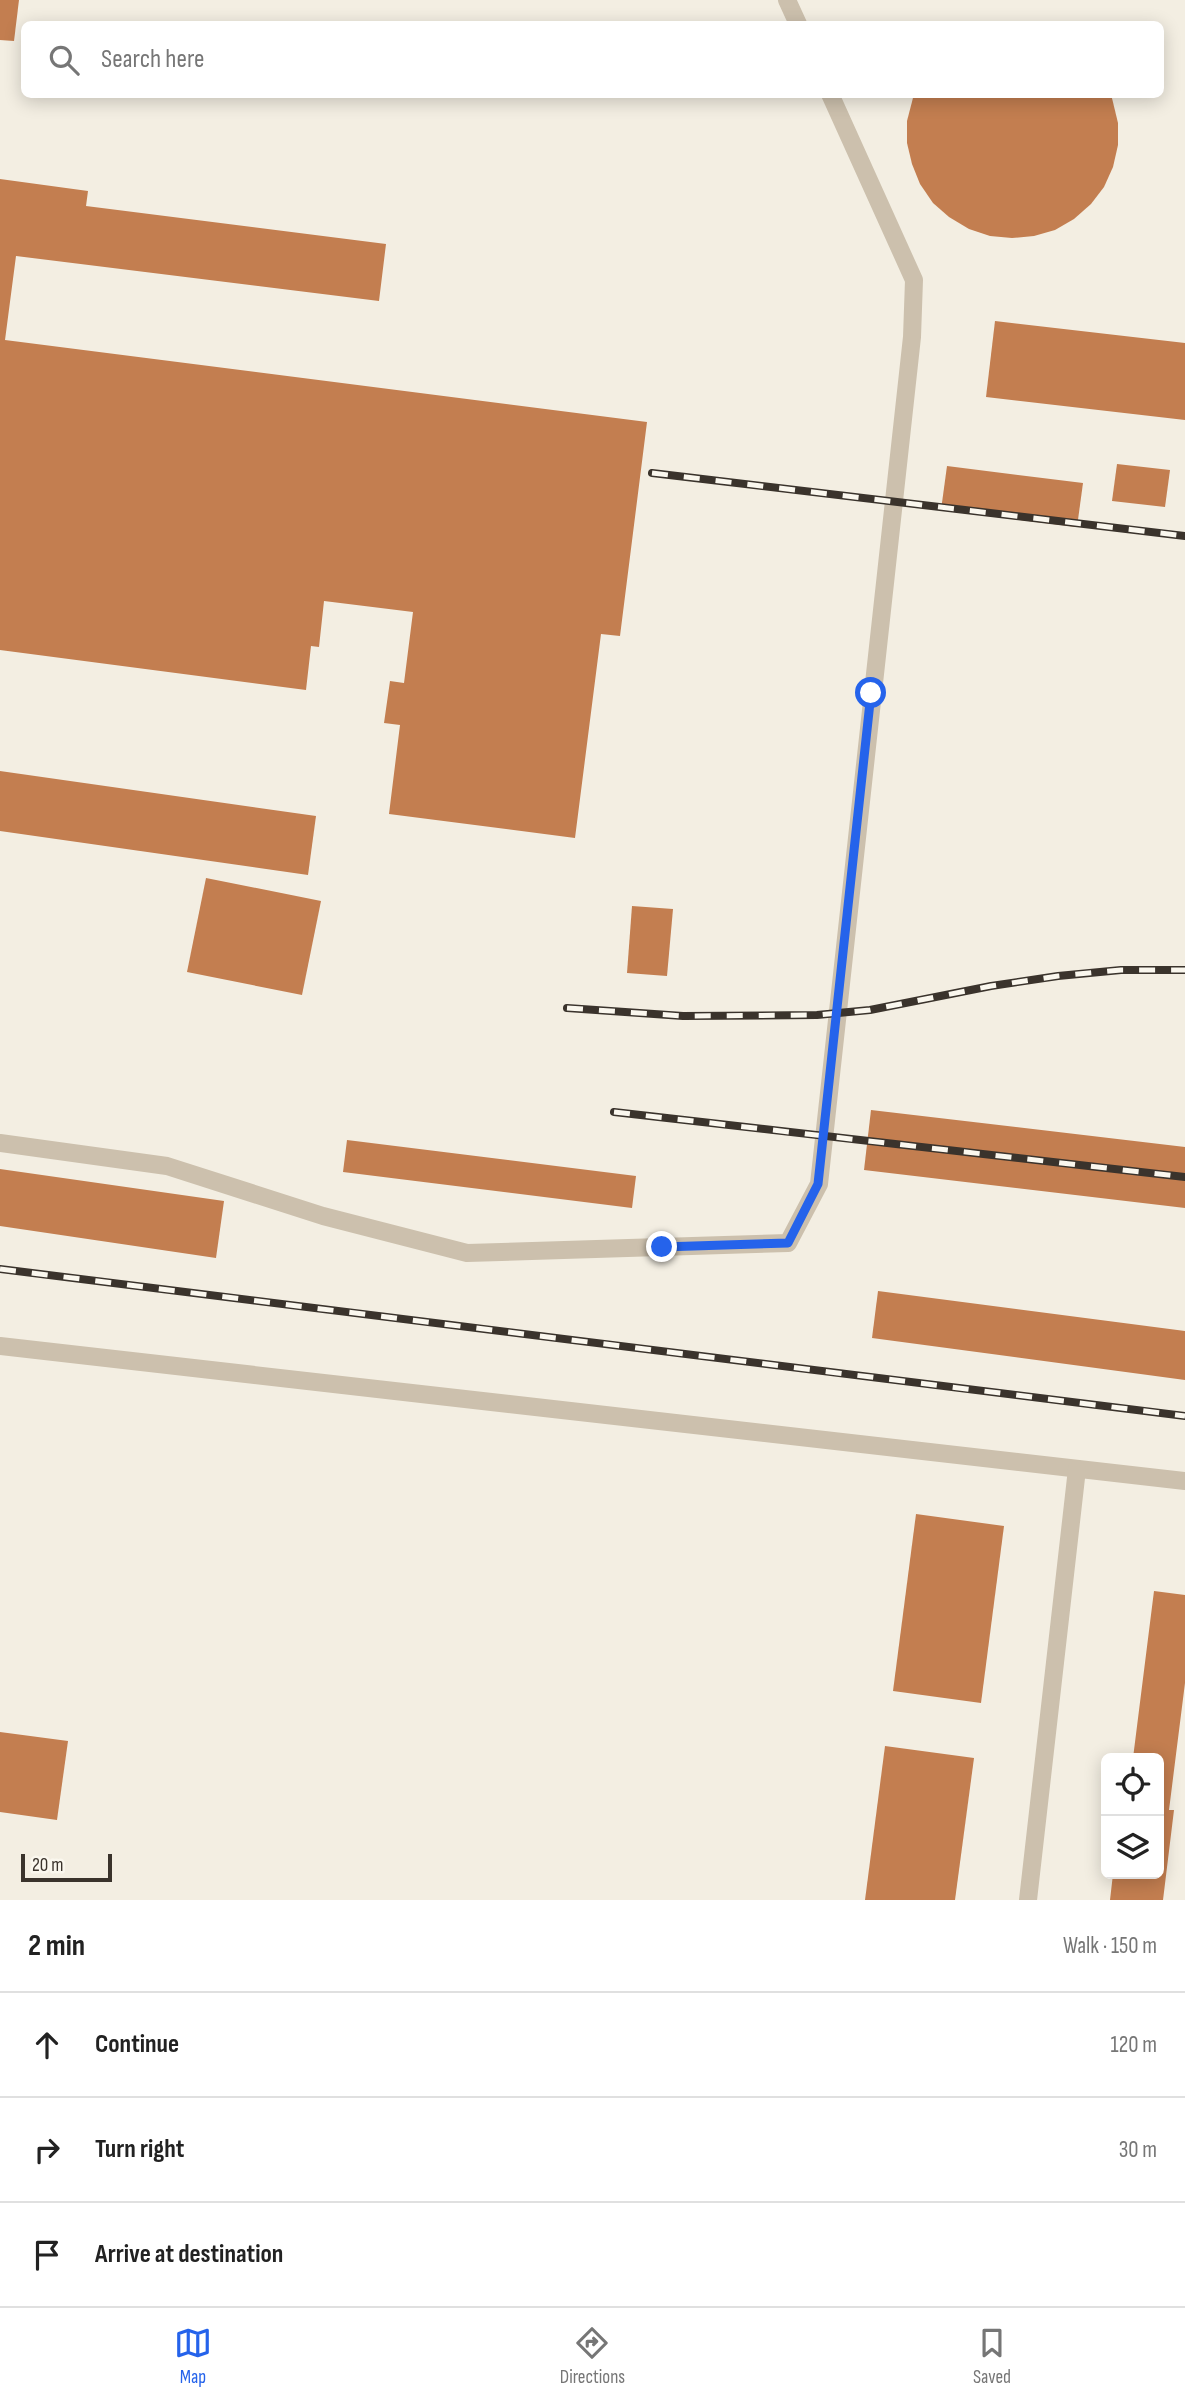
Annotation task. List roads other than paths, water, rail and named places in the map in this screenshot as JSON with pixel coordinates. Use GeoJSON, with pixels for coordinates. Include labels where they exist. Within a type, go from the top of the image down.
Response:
{"type":"FeatureCollection","features":[{"type":"Feature","properties":{"kind":"lane"},"geometry":{"type":"LineString","coordinates":[[787,0],[797,21]]}},
{"type":"Feature","properties":{"kind":"lane"},"geometry":{"type":"LineString","coordinates":[[0,1143],[167,1166],[323,1216],[467,1253],[788,1243],[818,1184],[912,326],[914,280],[832,98]]}},
{"type":"Feature","properties":{"kind":"lane"},"geometry":{"type":"LineString","coordinates":[[0,1346],[1185,1481]]}},
{"type":"Feature","properties":{"kind":"lane"},"geometry":{"type":"LineString","coordinates":[[1028,1900],[1077,1469]]}},
{"type":"Feature","properties":{"kind":"railway"},"geometry":{"type":"LineString","coordinates":[[652,473],[1185,536]]}},
{"type":"Feature","properties":{"kind":"railway"},"geometry":{"type":"LineString","coordinates":[[567,1008],[683,1016],[817,1015],[870,1010],[1058,976],[1121,970],[1185,970]]}},
{"type":"Feature","properties":{"kind":"railway"},"geometry":{"type":"LineString","coordinates":[[614,1112],[1185,1177]]}},
{"type":"Feature","properties":{"kind":"railway"},"geometry":{"type":"LineString","coordinates":[[0,1269],[1185,1416]]}}]}
